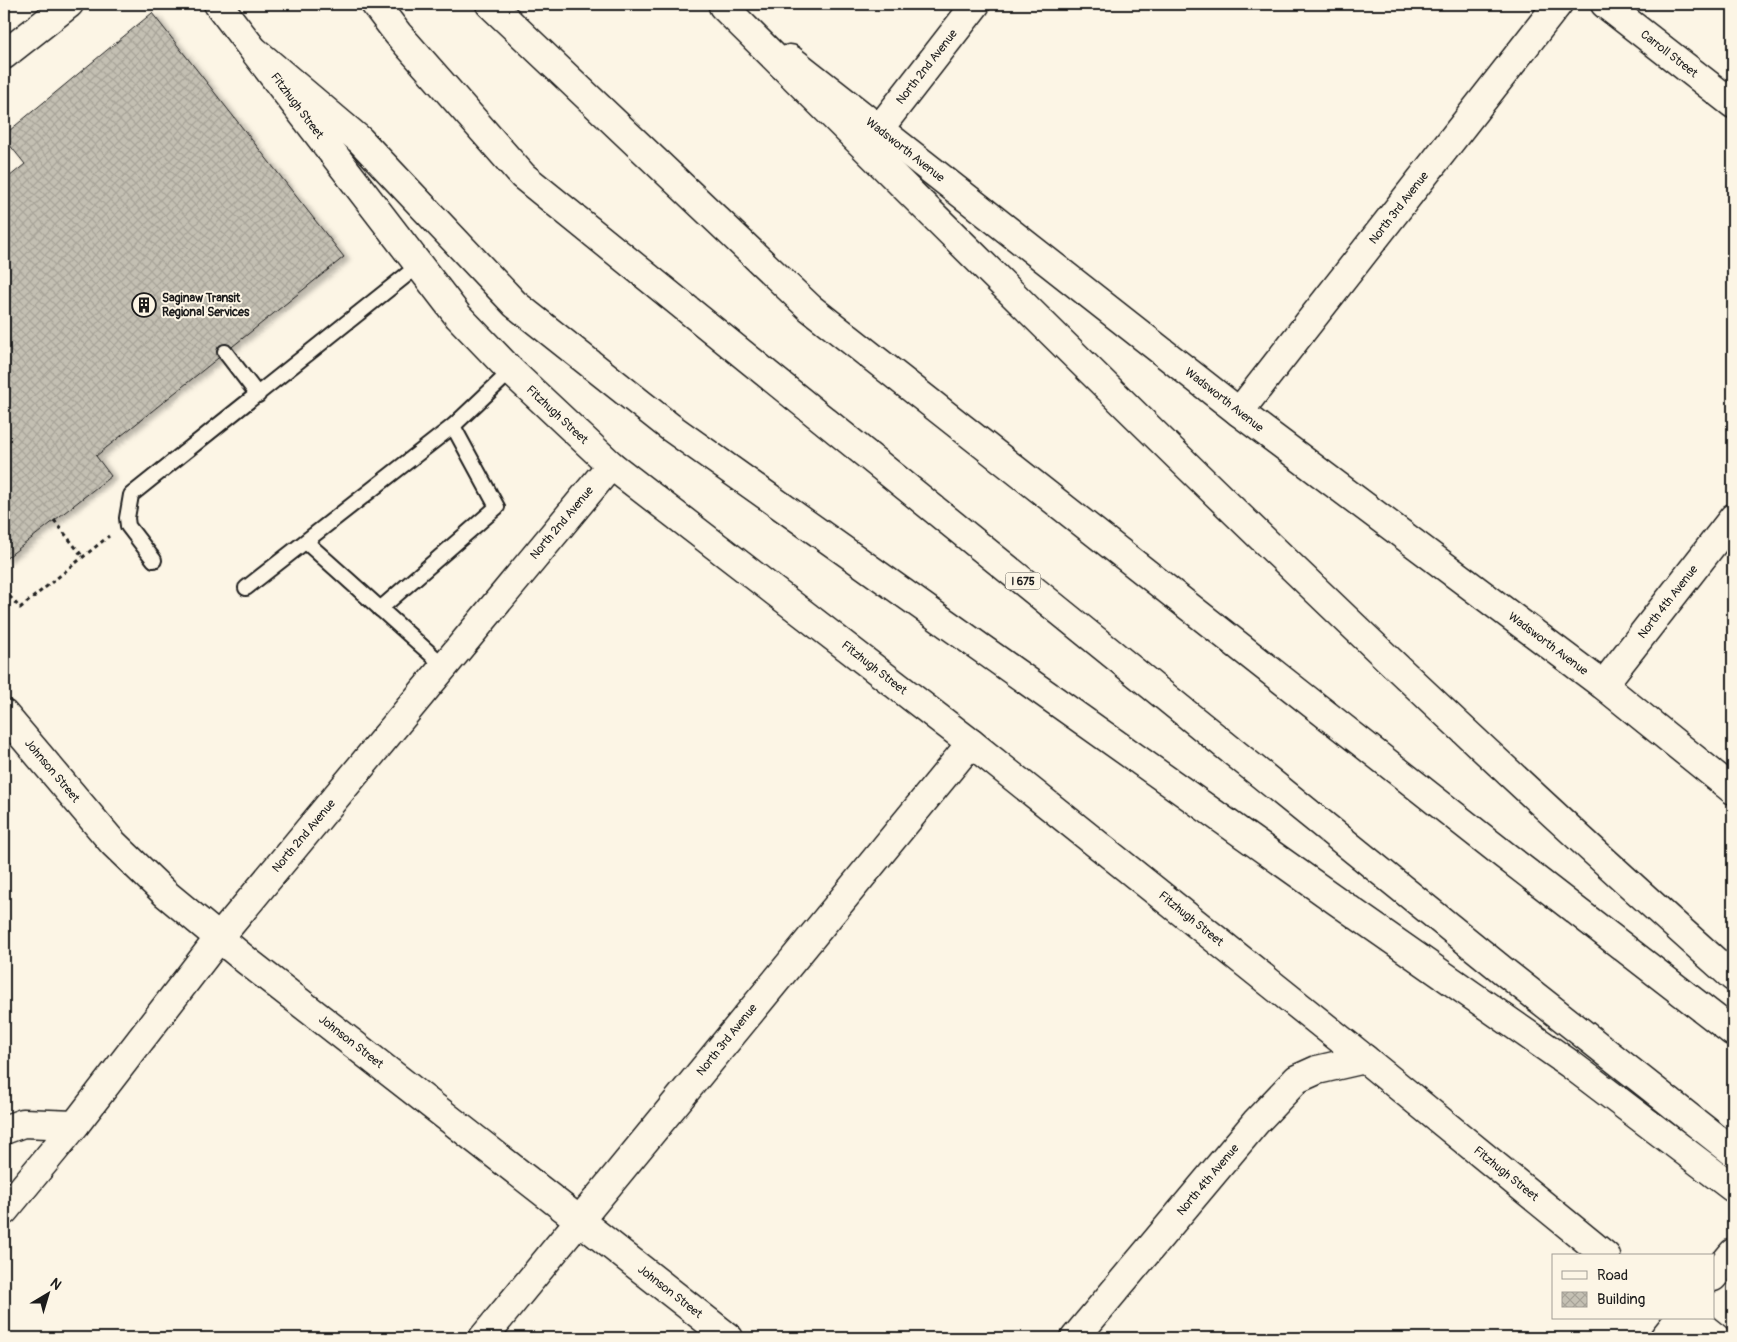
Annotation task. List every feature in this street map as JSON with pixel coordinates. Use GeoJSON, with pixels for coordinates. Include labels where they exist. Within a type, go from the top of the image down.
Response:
{"type":"FeatureCollection","features":[{"type":"Feature","properties":{"kind":"main road"},"geometry":{"type":"LineString","coordinates":[[4,55],[69,4]]}},
{"type":"Feature","properties":{"kind":"main road","name":"Fitzhugh Street"},"geometry":{"type":"LineString","coordinates":[[218,4],[458,316],[511,371],[611,465],[971,743],[1365,1059],[1604,1254]]}},
{"type":"Feature","properties":{"kind":"main road","name":"I 675"},"geometry":{"type":"LineString","coordinates":[[375,4],[398,34],[523,176],[1506,973],[1733,1152]]}},
{"type":"Feature","properties":{"kind":"main road"},"geometry":{"type":"LineString","coordinates":[[490,4],[810,308],[1487,842],[1733,1032]]}},
{"type":"Feature","properties":{"kind":"main road","name":"North 2nd Avenue"},"geometry":{"type":"LineString","coordinates":[[878,129],[976,4]]}},
{"type":"Feature","properties":{"kind":"main road","name":"North 3rd Avenue"},"geometry":{"type":"LineString","coordinates":[[1239,412],[1558,4]]}},
{"type":"Feature","properties":{"kind":"main road","name":"Carroll Street"},"geometry":{"type":"LineString","coordinates":[[1604,4],[1733,104]]}},
{"type":"Feature","properties":{"kind":"main road"},"geometry":{"type":"LineString","coordinates":[[722,5],[1084,366],[1427,696],[1733,977]]}},
{"type":"Feature","properties":{"kind":"main road","name":"Wadsworth Avenue"},"geometry":{"type":"LineString","coordinates":[[722,5],[1239,412],[1603,686],[1733,790]]}},
{"type":"Feature","properties":{"kind":"main road"},"geometry":{"type":"LineString","coordinates":[[256,52],[360,140],[515,304],[670,427],[1337,901],[1570,1064],[1733,1188]]}},
{"type":"Feature","properties":{"kind":"main road","name":"North 2nd Avenue"},"geometry":{"type":"LineString","coordinates":[[4,1211],[75,1125],[219,938],[611,465]]}},
{"type":"Feature","properties":{"kind":"main road","name":"North 4th Avenue"},"geometry":{"type":"LineString","coordinates":[[1603,686],[1733,518]]}},
{"type":"Feature","properties":{"kind":"main road","name":"Johnson Street"},"geometry":{"type":"LineString","coordinates":[[4,714],[114,843],[166,894],[219,938],[729,1338]]}},
{"type":"Feature","properties":{"kind":"main road","name":"North 3rd Avenue"},"geometry":{"type":"LineString","coordinates":[[483,1338],[971,743]]}},
{"type":"Feature","properties":{"kind":"main road","name":"North 4th Avenue"},"geometry":{"type":"LineString","coordinates":[[1075,1338],[1256,1122],[1296,1079],[1317,1070],[1365,1059]]}},
{"type":"Feature","properties":{"kind":"main road"},"geometry":{"type":"LineString","coordinates":[[4,1130],[23,1123],[75,1125]]}},
{"type":"Feature","properties":{"kind":"main road"},"geometry":{"type":"LineString","coordinates":[[1714,1276],[1733,1253]]}},
{"type":"Feature","properties":{"kind":"main road"},"geometry":{"type":"LineString","coordinates":[[1664,1338],[1678,1320]]}},
{"type":"Feature","properties":{"kind":"main road"},"geometry":{"type":"LineString","coordinates":[[1694,1320],[1716,1338]]}},
{"type":"Feature","properties":{"kind":"lane"},"geometry":{"type":"LineString","coordinates":[[154,560],[128,526],[131,495],[258,396],[419,265]]}},
{"type":"Feature","properties":{"kind":"lane"},"geometry":{"type":"LineString","coordinates":[[225,352],[258,396]]}},
{"type":"Feature","properties":{"kind":"lane"},"geometry":{"type":"LineString","coordinates":[[246,588],[453,426],[511,371]]}},
{"type":"Feature","properties":{"kind":"lane"},"geometry":{"type":"LineString","coordinates":[[380,609],[497,507],[453,426]]}},
{"type":"Feature","properties":{"kind":"lane"},"geometry":{"type":"LineString","coordinates":[[306,542],[444,666]]}},
{"type":"Feature","properties":{"kind":"path"},"geometry":{"type":"LineString","coordinates":[[54,520],[84,557]]}},
{"type":"Feature","properties":{"kind":"path"},"geometry":{"type":"LineString","coordinates":[[4,590],[20,608],[128,521]]}},
{"type":"Feature","properties":{"kind":"building","name":"Saginaw Transit Regional Services"},"geometry":{"type":"Polygon","coordinates":[[[152,13],[344,257],[96,456],[111,476],[4,560],[4,181],[25,164],[4,138],[4,135],[152,13]]]}},
{"type":"Feature","properties":{"kind":"place","name":"Saginaw Transit Regional Services"},"geometry":{"type":"Point","coordinates":[144,305]}}]}
